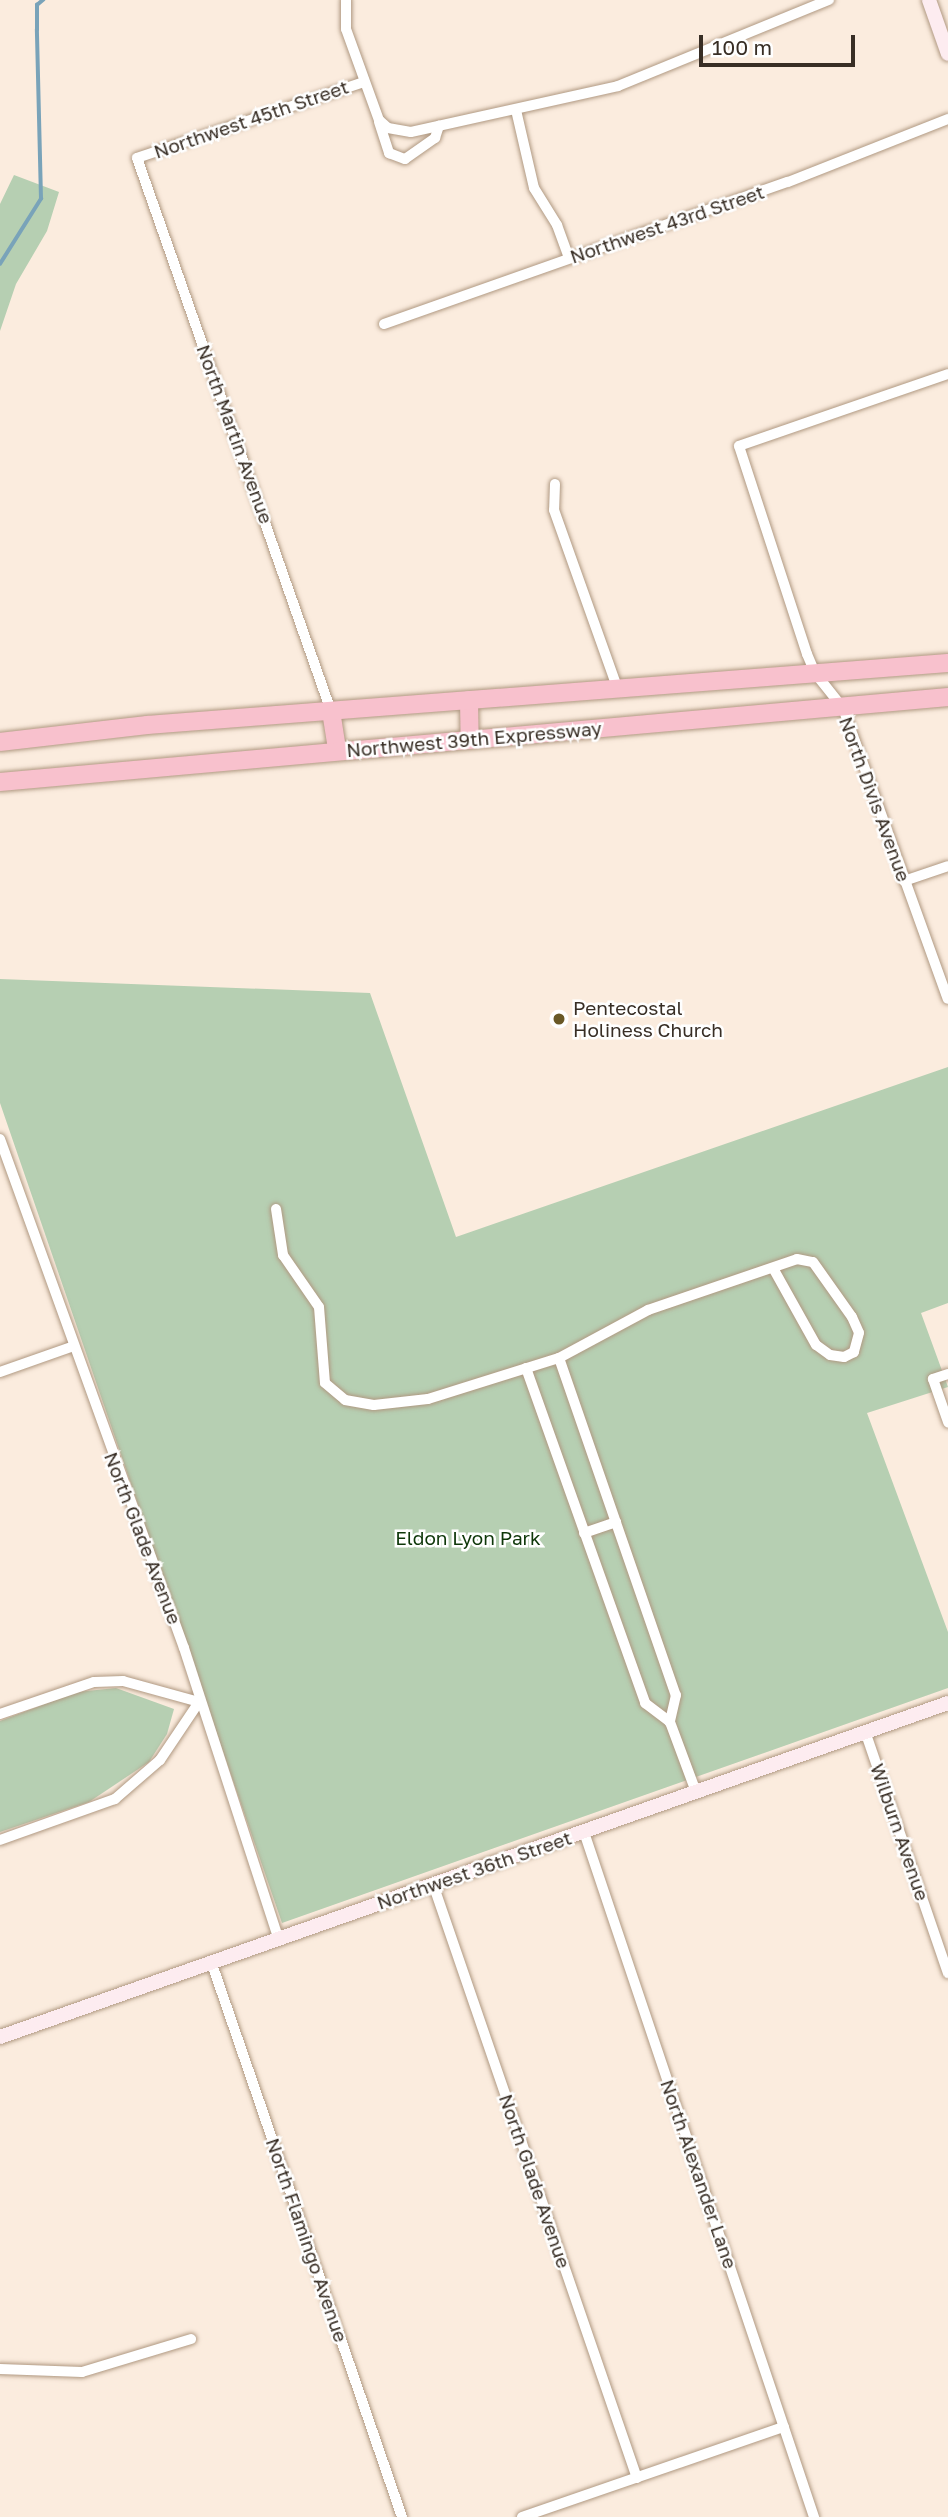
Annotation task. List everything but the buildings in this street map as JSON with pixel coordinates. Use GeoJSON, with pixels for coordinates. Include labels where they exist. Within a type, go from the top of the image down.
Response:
{"type":"FeatureCollection","features":[{"type":"Feature","properties":{"kind":"highway","name":"Northwest 39th Expressway"},"geometry":{"type":"LineString","coordinates":[[0,742],[617,687],[948,663]]}},
{"type":"Feature","properties":{"kind":"highway","name":"Northwest 39th Expressway"},"geometry":{"type":"LineString","coordinates":[[0,782],[948,697]]}},
{"type":"Feature","properties":{"kind":"highway"},"geometry":{"type":"LineString","coordinates":[[469,700],[470,739]]}},
{"type":"Feature","properties":{"kind":"highway"},"geometry":{"type":"LineString","coordinates":[[331,711],[337,750]]}},
{"type":"Feature","properties":{"kind":"street","name":"Northwest 45th Street"},"geometry":{"type":"LineString","coordinates":[[137,158],[364,82],[343,19],[346,0]]}},
{"type":"Feature","properties":{"kind":"street"},"geometry":{"type":"LineString","coordinates":[[379,120],[399,132],[439,126],[516,110],[647,76],[765,23],[829,0]]}},
{"type":"Feature","properties":{"kind":"street"},"geometry":{"type":"LineString","coordinates":[[929,0],[948,54]]}},
{"type":"Feature","properties":{"kind":"street"},"geometry":{"type":"LineString","coordinates":[[364,82],[388,153],[397,159],[414,156],[435,138],[439,126]]}},
{"type":"Feature","properties":{"kind":"street"},"geometry":{"type":"LineString","coordinates":[[516,110],[534,188],[556,225],[569,258]]}},
{"type":"Feature","properties":{"kind":"street","name":"Northwest 43rd Street"},"geometry":{"type":"LineString","coordinates":[[384,324],[788,182],[948,119]]}},
{"type":"Feature","properties":{"kind":"street","name":"North Martin Avenue"},"geometry":{"type":"LineString","coordinates":[[137,158],[331,711]]}},
{"type":"Feature","properties":{"kind":"street","name":"North Divis Avenue"},"geometry":{"type":"LineString","coordinates":[[948,374],[739,446],[815,673],[843,708],[948,999]]}},
{"type":"Feature","properties":{"kind":"street"},"geometry":{"type":"LineString","coordinates":[[555,484],[554,510],[617,687]]}},
{"type":"Feature","properties":{"kind":"street"},"geometry":{"type":"LineString","coordinates":[[904,881],[948,866]]}},
{"type":"Feature","properties":{"kind":"street","name":"North Glade Avenue"},"geometry":{"type":"LineString","coordinates":[[0,1139],[184,1648],[199,1702],[278,1938]]}},
{"type":"Feature","properties":{"kind":"street"},"geometry":{"type":"LineString","coordinates":[[276,1209],[282,1255],[319,1307],[325,1383],[345,1400],[374,1405],[428,1399],[559,1358],[648,1310],[797,1259],[813,1262],[857,1326],[859,1340],[854,1352],[844,1357],[830,1355],[816,1345],[773,1268]]}},
{"type":"Feature","properties":{"kind":"street"},"geometry":{"type":"LineString","coordinates":[[0,1372],[74,1346]]}},
{"type":"Feature","properties":{"kind":"street"},"geometry":{"type":"LineString","coordinates":[[559,1358],[676,1695],[670,1722]]}},
{"type":"Feature","properties":{"kind":"street"},"geometry":{"type":"LineString","coordinates":[[526,1368],[645,1703],[670,1722],[696,1792]]}},
{"type":"Feature","properties":{"kind":"street"},"geometry":{"type":"LineString","coordinates":[[948,1374],[933,1379],[948,1422]]}},
{"type":"Feature","properties":{"kind":"street"},"geometry":{"type":"LineString","coordinates":[[584,1533],[616,1522]]}},
{"type":"Feature","properties":{"kind":"street"},"geometry":{"type":"LineString","coordinates":[[0,1714],[94,1682],[123,1681],[199,1702],[160,1760],[115,1799],[0,1840]]}},
{"type":"Feature","properties":{"kind":"street","name":"Northwest 36th Street"},"geometry":{"type":"LineString","coordinates":[[0,2037],[948,1703]]}},
{"type":"Feature","properties":{"kind":"street","name":"Wilburn Avenue"},"geometry":{"type":"LineString","coordinates":[[865,1731],[948,1973]]}},
{"type":"Feature","properties":{"kind":"street","name":"North Alexander Lane"},"geometry":{"type":"LineString","coordinates":[[584,1832],[814,2517]]}},
{"type":"Feature","properties":{"kind":"street","name":"North Glade Avenue"},"geometry":{"type":"LineString","coordinates":[[433,1884],[637,2478]]}},
{"type":"Feature","properties":{"kind":"street","name":"North Flamingo Avenue"},"geometry":{"type":"LineString","coordinates":[[212,1964],[402,2517]]}},
{"type":"Feature","properties":{"kind":"street"},"geometry":{"type":"LineString","coordinates":[[0,2369],[82,2372],[191,2339]]}},
{"type":"Feature","properties":{"kind":"street"},"geometry":{"type":"LineString","coordinates":[[522,2517],[784,2427]]}},
{"type":"Feature","properties":{"kind":"green space"},"geometry":{"type":"Polygon","coordinates":[[[14,175],[59,192],[47,231],[16,284],[0,331],[0,204],[14,175]]]}},
{"type":"Feature","properties":{"kind":"green space","name":"Eldon Lyon Park"},"geometry":{"type":"Polygon","coordinates":[[[0,979],[370,993],[456,1237],[948,1067],[948,1303],[921,1313],[948,1387],[867,1413],[948,1632],[948,1688],[282,1923],[0,1103],[0,979]]]}},
{"type":"Feature","properties":{"kind":"green space"},"geometry":{"type":"Polygon","coordinates":[[[116,1688],[174,1709],[167,1734],[149,1762],[89,1802],[0,1832],[0,1721],[77,1692],[116,1688]]]}},
{"type":"Feature","properties":{"kind":"waterway"},"geometry":{"type":"LineString","coordinates":[[0,264],[41,199],[37,5],[43,0]]}},
{"type":"Feature","properties":{"kind":"place","name":"Pentecostal Holiness Church"},"geometry":{"type":"Point","coordinates":[559,1019]}}]}
